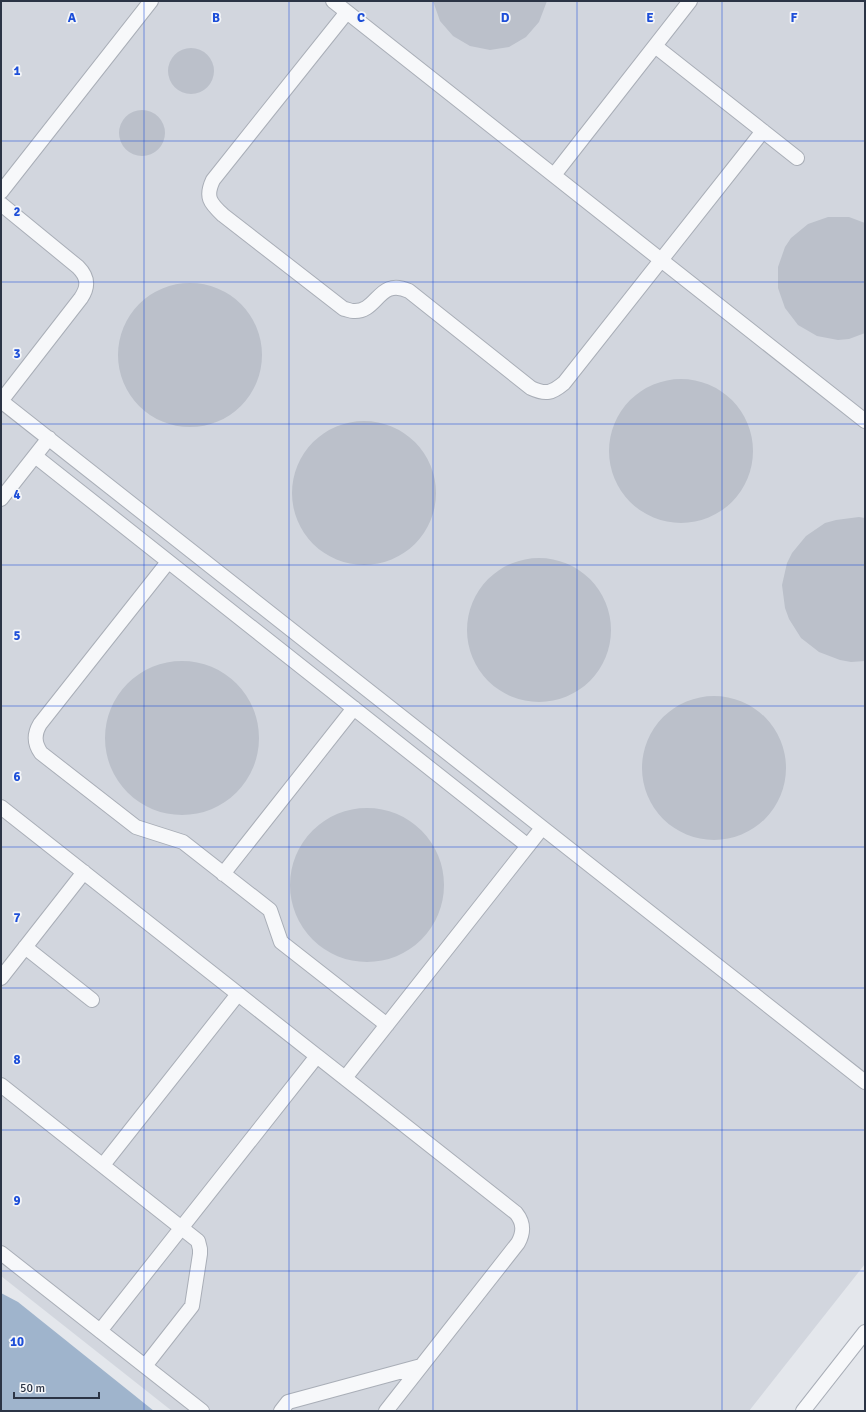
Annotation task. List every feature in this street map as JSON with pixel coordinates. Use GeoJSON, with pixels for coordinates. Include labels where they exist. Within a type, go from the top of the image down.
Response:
{"type":"FeatureCollection","features":[{"type":"Feature","properties":{"kind":"lane"},"geometry":{"type":"LineString","coordinates":[[1,192],[151,1]]}},
{"type":"Feature","properties":{"kind":"lane"},"geometry":{"type":"LineString","coordinates":[[333,1],[865,421]]}},
{"type":"Feature","properties":{"kind":"lane"},"geometry":{"type":"LineString","coordinates":[[554,175],[690,1]]}},
{"type":"Feature","properties":{"kind":"lane"},"geometry":{"type":"LineString","coordinates":[[347,12],[213,180],[209,188],[209,198],[215,207],[235,225],[344,309],[354,311],[365,309],[378,296],[394,287],[409,291],[531,388],[540,392],[549,392],[557,389],[564,383],[763,131]]}},
{"type":"Feature","properties":{"kind":"lane"},"geometry":{"type":"LineString","coordinates":[[655,46],[797,158]]}},
{"type":"Feature","properties":{"kind":"lane"},"geometry":{"type":"LineString","coordinates":[[1,204],[78,267],[84,274],[87,282],[86,290],[81,298],[1,401],[865,1082]]}},
{"type":"Feature","properties":{"kind":"lane"},"geometry":{"type":"LineString","coordinates":[[1,499],[49,438]]}},
{"type":"Feature","properties":{"kind":"lane"},"geometry":{"type":"LineString","coordinates":[[35,456],[528,846]]}},
{"type":"Feature","properties":{"kind":"lane"},"geometry":{"type":"LineString","coordinates":[[168,562],[40,724],[35,734],[36,744],[41,753],[136,827],[183,842],[270,910],[281,942],[387,1025]]}},
{"type":"Feature","properties":{"kind":"lane"},"geometry":{"type":"LineString","coordinates":[[223,874],[354,708]]}},
{"type":"Feature","properties":{"kind":"lane"},"geometry":{"type":"LineString","coordinates":[[1,807],[520,1217],[523,1233],[518,1243],[386,1411]]}},
{"type":"Feature","properties":{"kind":"lane"},"geometry":{"type":"LineString","coordinates":[[100,1330],[317,1056],[345,1078],[542,828]]}},
{"type":"Feature","properties":{"kind":"lane"},"geometry":{"type":"LineString","coordinates":[[1,978],[84,872]]}},
{"type":"Feature","properties":{"kind":"lane"},"geometry":{"type":"LineString","coordinates":[[25,947],[92,1000]]}},
{"type":"Feature","properties":{"kind":"lane"},"geometry":{"type":"LineString","coordinates":[[103,1165],[238,994]]}},
{"type":"Feature","properties":{"kind":"lane"},"geometry":{"type":"LineString","coordinates":[[1,1085],[198,1241],[200,1249],[192,1306],[145,1366]]}},
{"type":"Feature","properties":{"kind":"lane"},"geometry":{"type":"LineString","coordinates":[[1,1253],[202,1411]]}},
{"type":"Feature","properties":{"kind":"lane"},"geometry":{"type":"LineString","coordinates":[[803,1411],[865,1332]]}},
{"type":"Feature","properties":{"kind":"lane"},"geometry":{"type":"LineString","coordinates":[[281,1411],[288,1402],[421,1366]]}},
{"type":"Feature","properties":{"kind":"shaded area"},"geometry":{"type":"Polygon","coordinates":[[[1,1],[865,1],[865,1264],[749,1411],[172,1411],[1,1276],[1,1]]]}},
{"type":"Feature","properties":{"kind":"water"},"geometry":{"type":"Polygon","coordinates":[[[1,1293],[18,1302],[154,1411],[1,1411],[1,1293]]]}},
{"type":"Feature","properties":{"kind":"building"},"geometry":{"type":"Polygon","coordinates":[[[433,1],[547,1],[539,22],[526,37],[509,47],[490,50],[470,46],[453,36],[440,21],[433,1]]]}},
{"type":"Feature","properties":{"kind":"building"},"geometry":{"type":"Polygon","coordinates":[[[191,48],[204,52],[210,58],[214,71],[210,84],[204,90],[191,94],[178,90],[172,84],[168,71],[172,58],[178,52],[191,48]]]}},
{"type":"Feature","properties":{"kind":"building"},"geometry":{"type":"Polygon","coordinates":[[[142,110],[155,114],[161,120],[165,133],[161,146],[155,152],[142,156],[129,152],[123,146],[119,133],[123,120],[129,114],[142,110]]]}},
{"type":"Feature","properties":{"kind":"building"},"geometry":{"type":"Polygon","coordinates":[[[828,217],[849,217],[865,223],[865,333],[849,339],[838,340],[817,336],[798,325],[785,308],[778,288],[778,267],[785,247],[791,238],[808,224],[828,217]]]}},
{"type":"Feature","properties":{"kind":"building"},"geometry":{"type":"Polygon","coordinates":[[[183,283],[197,283],[224,291],[236,299],[246,309],[257,327],[261,341],[261,369],[257,383],[246,401],[236,411],[218,422],[197,427],[183,427],[156,419],[144,411],[134,401],[123,383],[118,362],[118,348],[126,321],[134,309],[144,299],[162,288],[183,283]]]}},
{"type":"Feature","properties":{"kind":"building"},"geometry":{"type":"Polygon","coordinates":[[[674,379],[688,379],[715,387],[727,395],[737,405],[748,423],[752,437],[752,465],[748,479],[737,497],[727,507],[709,518],[688,523],[674,523],[647,515],[635,507],[625,497],[614,479],[609,458],[609,444],[617,417],[625,405],[635,395],[653,384],[674,379]]]}},
{"type":"Feature","properties":{"kind":"building"},"geometry":{"type":"Polygon","coordinates":[[[357,421],[371,421],[398,429],[410,437],[420,447],[431,465],[435,479],[435,507],[431,521],[420,539],[410,549],[392,560],[371,565],[357,565],[330,557],[318,549],[308,539],[297,521],[292,500],[292,486],[300,459],[308,447],[318,437],[336,426],[357,421]]]}},
{"type":"Feature","properties":{"kind":"building"},"geometry":{"type":"Polygon","coordinates":[[[859,517],[865,518],[865,661],[851,662],[840,660],[819,652],[801,638],[789,619],[785,608],[782,585],[787,563],[792,553],[806,536],[825,523],[859,517]]]}},
{"type":"Feature","properties":{"kind":"building"},"geometry":{"type":"Polygon","coordinates":[[[532,558],[546,558],[573,566],[585,574],[595,584],[606,602],[610,616],[610,644],[606,658],[595,676],[585,686],[567,697],[546,702],[532,702],[505,694],[493,686],[483,676],[472,658],[467,637],[467,623],[475,596],[483,584],[493,574],[511,563],[532,558]]]}},
{"type":"Feature","properties":{"kind":"building"},"geometry":{"type":"Polygon","coordinates":[[[182,661],[197,663],[218,670],[225,674],[241,689],[246,695],[253,709],[259,738],[257,753],[250,774],[246,781],[231,797],[225,802],[211,809],[182,815],[167,813],[146,806],[139,802],[123,787],[118,781],[111,767],[105,738],[107,723],[114,702],[118,695],[133,679],[139,674],[153,667],[182,661]]]}},
{"type":"Feature","properties":{"kind":"building"},"geometry":{"type":"Polygon","coordinates":[[[707,696],[721,696],[748,704],[760,712],[770,722],[781,740],[785,754],[785,782],[781,796],[770,814],[760,824],[742,835],[721,840],[707,840],[680,832],[668,824],[658,814],[647,796],[642,775],[642,761],[650,734],[658,722],[668,712],[686,701],[707,696]]]}},
{"type":"Feature","properties":{"kind":"building"},"geometry":{"type":"Polygon","coordinates":[[[367,808],[382,810],[403,817],[410,821],[426,836],[431,842],[438,856],[444,885],[442,900],[435,921],[431,928],[416,944],[410,949],[396,956],[367,962],[352,960],[331,953],[324,949],[308,934],[303,928],[296,914],[290,885],[292,870],[299,849],[303,842],[318,826],[324,821],[338,814],[367,808]]]}}]}
